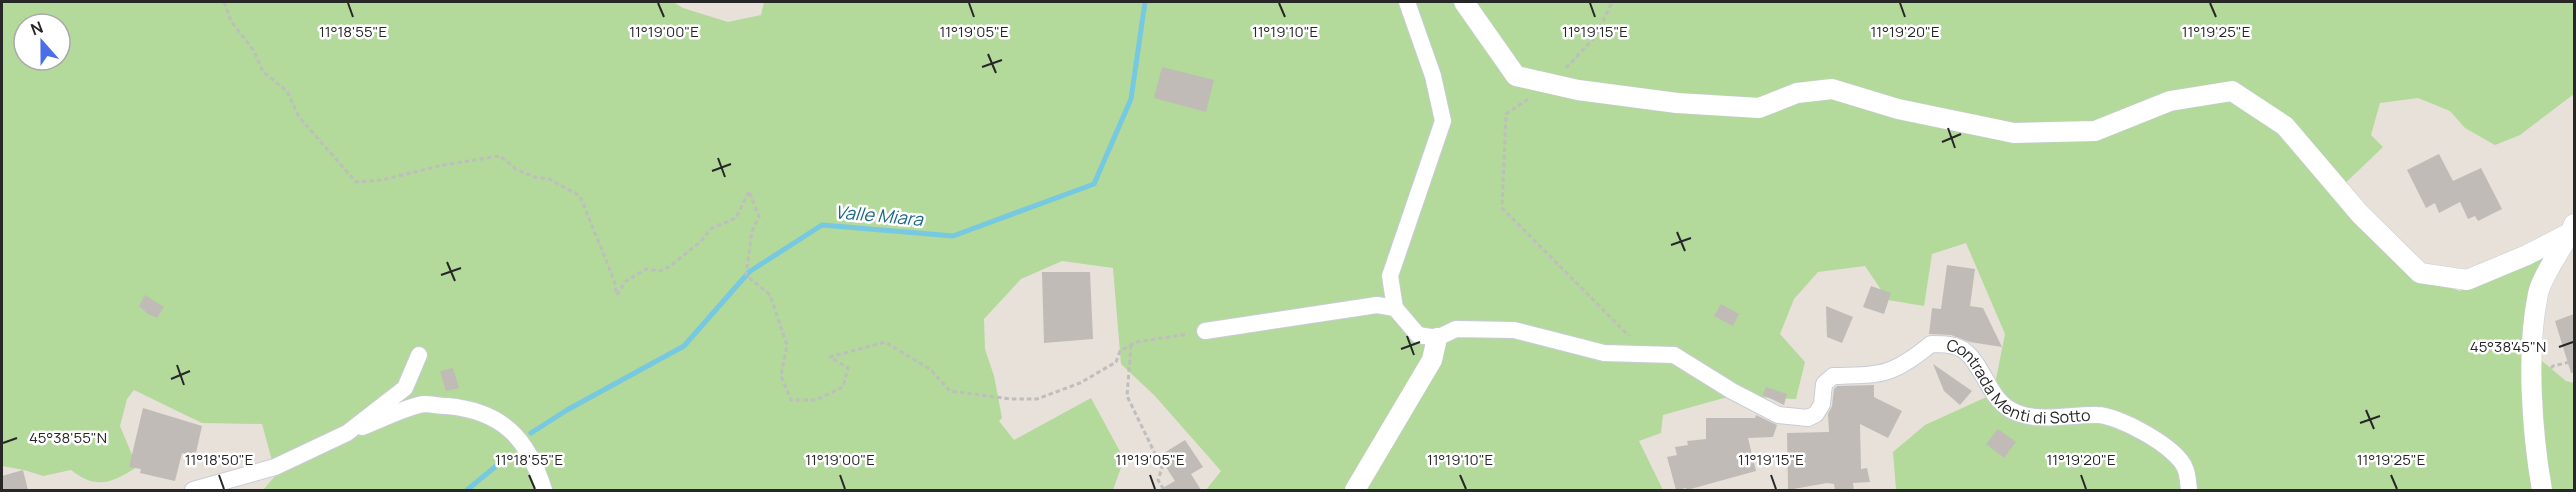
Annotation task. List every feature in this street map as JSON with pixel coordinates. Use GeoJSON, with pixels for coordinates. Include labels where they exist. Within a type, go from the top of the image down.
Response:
{"type":"FeatureCollection","features":[{"type":"Feature","properties":{"kind":"street"},"geometry":{"type":"LineString","coordinates":[[1355,490],[1432,360],[1437,338],[1418,335],[1395,308],[1390,276],[1443,121],[1433,76],[1407,2]]}},
{"type":"Feature","properties":{"kind":"street"},"geometry":{"type":"LineString","coordinates":[[1464,2],[1516,76],[1578,90],[1677,103],[1759,108],[1797,93],[1832,89],[1898,109],[2014,133],[2095,131],[2170,101],[2232,91],[2284,126],[2360,214],[2420,273],[2467,280],[2528,255],[2572,229]]}},
{"type":"Feature","properties":{"kind":"street"},"geometry":{"type":"LineString","coordinates":[[2542,490],[2534,446],[2532,357],[2538,292],[2572,229]]}},
{"type":"Feature","properties":{"kind":"street"},"geometry":{"type":"LineString","coordinates":[[1205,331],[1377,305],[1395,308]]}},
{"type":"Feature","properties":{"kind":"street","name":"Contrada Menti di Sotto"},"geometry":{"type":"LineString","coordinates":[[1437,338],[1456,329],[1514,330],[1604,353],[1674,355],[1732,391],[1778,415],[1808,418],[1816,414],[1822,404],[1824,384],[1833,376],[1879,375],[1907,363],[1931,344],[1948,345],[1966,352],[2001,404],[2012,411],[2035,417],[2068,418],[2098,414],[2114,417],[2173,450],[2185,467],[2189,490]]}},
{"type":"Feature","properties":{"kind":"street"},"geometry":{"type":"LineString","coordinates":[[347,433],[405,387],[419,355]]}},
{"type":"Feature","properties":{"kind":"street"},"geometry":{"type":"LineString","coordinates":[[193,490],[275,467],[347,433],[423,404],[471,408],[493,417],[518,436],[540,476],[544,490]]}},
{"type":"Feature","properties":{"kind":"path"},"geometry":{"type":"LineString","coordinates":[[224,2],[231,21],[254,51],[263,72],[287,91],[298,117],[356,182],[382,180],[443,165],[500,156],[516,169],[534,177],[549,179],[580,196],[614,280],[617,295],[625,282],[646,269],[660,271],[669,267],[700,242],[712,228],[736,218],[749,191],[759,217],[752,231],[746,275],[770,295],[787,345],[781,376],[791,400],[816,400],[843,387],[848,368],[830,357],[885,342],[930,369],[950,391],[1037,399],[1080,383],[1116,362],[1120,351],[1136,342],[1205,331]]}},
{"type":"Feature","properties":{"kind":"path"},"geometry":{"type":"LineString","coordinates":[[1612,2],[1596,36],[1551,84],[1506,114],[1502,208],[1647,354]]}},
{"type":"Feature","properties":{"kind":"path"},"geometry":{"type":"LineString","coordinates":[[1131,345],[1126,396],[1162,468],[1158,480],[1164,490]]}},
{"type":"Feature","properties":{"kind":"path"},"geometry":{"type":"LineString","coordinates":[[2533,388],[2546,377],[2553,366],[2574,361]]}},
{"type":"Feature","properties":{"kind":"green space"},"geometry":{"type":"Polygon","coordinates":[[[2,2],[673,2],[683,8],[728,22],[761,15],[764,2],[2574,2],[2574,94],[2520,135],[2495,145],[2465,128],[2450,111],[2418,98],[2380,103],[2371,135],[2383,147],[2337,191],[2412,276],[2460,291],[2498,270],[2542,258],[2536,316],[2524,346],[2566,381],[2574,383],[2574,490],[1896,490],[1893,452],[1925,425],[1993,394],[2005,334],[1966,243],[1932,254],[1924,306],[1888,300],[1865,266],[1818,272],[1794,299],[1780,334],[1805,362],[1796,399],[1731,396],[1663,415],[1661,433],[1639,441],[1663,490],[1206,490],[1221,471],[1155,396],[1121,364],[1113,268],[1062,261],[1021,279],[984,319],[985,349],[994,376],[1002,418],[999,421],[1014,440],[1091,398],[1124,459],[1113,490],[263,490],[276,475],[262,424],[202,423],[134,390],[127,399],[120,426],[137,467],[120,477],[104,482],[88,480],[71,470],[43,476],[2,466],[2,2]]]}},
{"type":"Feature","properties":{"kind":"building"},"geometry":{"type":"Polygon","coordinates":[[[1162,67],[1214,80],[1206,112],[1154,98],[1162,67]]]}},
{"type":"Feature","properties":{"kind":"building"},"geometry":{"type":"Polygon","coordinates":[[[2439,154],[2453,181],[2481,168],[2502,209],[2478,221],[2475,216],[2468,219],[2460,202],[2439,213],[2435,203],[2426,208],[2407,170],[2439,154]]]}},
{"type":"Feature","properties":{"kind":"building"},"geometry":{"type":"Polygon","coordinates":[[[1947,265],[1975,269],[1970,306],[1983,308],[2002,347],[1970,342],[1951,335],[1929,334],[1932,308],[1941,309],[1947,265]]]}},
{"type":"Feature","properties":{"kind":"building"},"geometry":{"type":"Polygon","coordinates":[[[1042,272],[1090,272],[1093,339],[1044,343],[1042,272]]]}},
{"type":"Feature","properties":{"kind":"building"},"geometry":{"type":"Polygon","coordinates":[[[1871,286],[1891,293],[1884,314],[1863,307],[1871,286]]]}},
{"type":"Feature","properties":{"kind":"building"},"geometry":{"type":"Polygon","coordinates":[[[145,295],[164,307],[157,318],[139,306],[145,295]]]}},
{"type":"Feature","properties":{"kind":"building"},"geometry":{"type":"Polygon","coordinates":[[[1721,304],[1739,314],[1733,326],[1714,316],[1721,304]]]}},
{"type":"Feature","properties":{"kind":"building"},"geometry":{"type":"Polygon","coordinates":[[[1826,306],[1853,317],[1842,343],[1827,337],[1826,306]]]}},
{"type":"Feature","properties":{"kind":"building"},"geometry":{"type":"Polygon","coordinates":[[[2574,314],[2574,372],[2571,373],[2555,321],[2574,314]]]}},
{"type":"Feature","properties":{"kind":"building"},"geometry":{"type":"Polygon","coordinates":[[[1933,364],[1972,391],[1960,405],[1944,391],[1933,364]]]}},
{"type":"Feature","properties":{"kind":"building"},"geometry":{"type":"Polygon","coordinates":[[[453,368],[459,388],[446,391],[440,371],[453,368]]]}},
{"type":"Feature","properties":{"kind":"building"},"geometry":{"type":"Polygon","coordinates":[[[1874,385],[1874,397],[1902,411],[1888,438],[1860,424],[1861,469],[1867,468],[1870,482],[1853,483],[1854,490],[1835,490],[1834,484],[1827,483],[1788,490],[1787,433],[1829,432],[1828,414],[1832,406],[1834,389],[1837,386],[1874,385]]]}},
{"type":"Feature","properties":{"kind":"building"},"geometry":{"type":"Polygon","coordinates":[[[1766,387],[1787,394],[1784,405],[1763,395],[1766,387]]]}},
{"type":"Feature","properties":{"kind":"building"},"geometry":{"type":"Polygon","coordinates":[[[143,408],[202,426],[195,457],[182,453],[175,481],[140,473],[141,469],[129,467],[143,408]]]}},
{"type":"Feature","properties":{"kind":"building"},"geometry":{"type":"Polygon","coordinates":[[[1756,415],[1777,425],[1773,437],[1748,438],[1756,471],[1687,490],[1686,488],[1676,490],[1667,457],[1677,455],[1675,447],[1688,445],[1687,441],[1706,439],[1706,418],[1755,418],[1756,415]]]}},
{"type":"Feature","properties":{"kind":"building"},"geometry":{"type":"Polygon","coordinates":[[[1998,429],[2016,442],[2004,458],[1986,444],[1998,429]]]}},
{"type":"Feature","properties":{"kind":"building"},"geometry":{"type":"Polygon","coordinates":[[[1185,440],[1203,467],[1191,474],[1201,490],[1159,490],[1175,481],[1159,456],[1185,440]]]}},
{"type":"Feature","properties":{"kind":"building"},"geometry":{"type":"Polygon","coordinates":[[[23,470],[28,490],[2,490],[2,476],[23,470]]]}},
{"type":"Feature","properties":{"kind":"waterway","name":"Valle Miara"},"geometry":{"type":"LineString","coordinates":[[531,433],[567,410],[684,346],[749,272],[822,225],[953,236],[1094,184],[1131,99],[1145,2]]}},
{"type":"Feature","properties":{"kind":"waterway","name":"Valle Miara"},"geometry":{"type":"LineString","coordinates":[[467,490],[507,457]]}}]}
